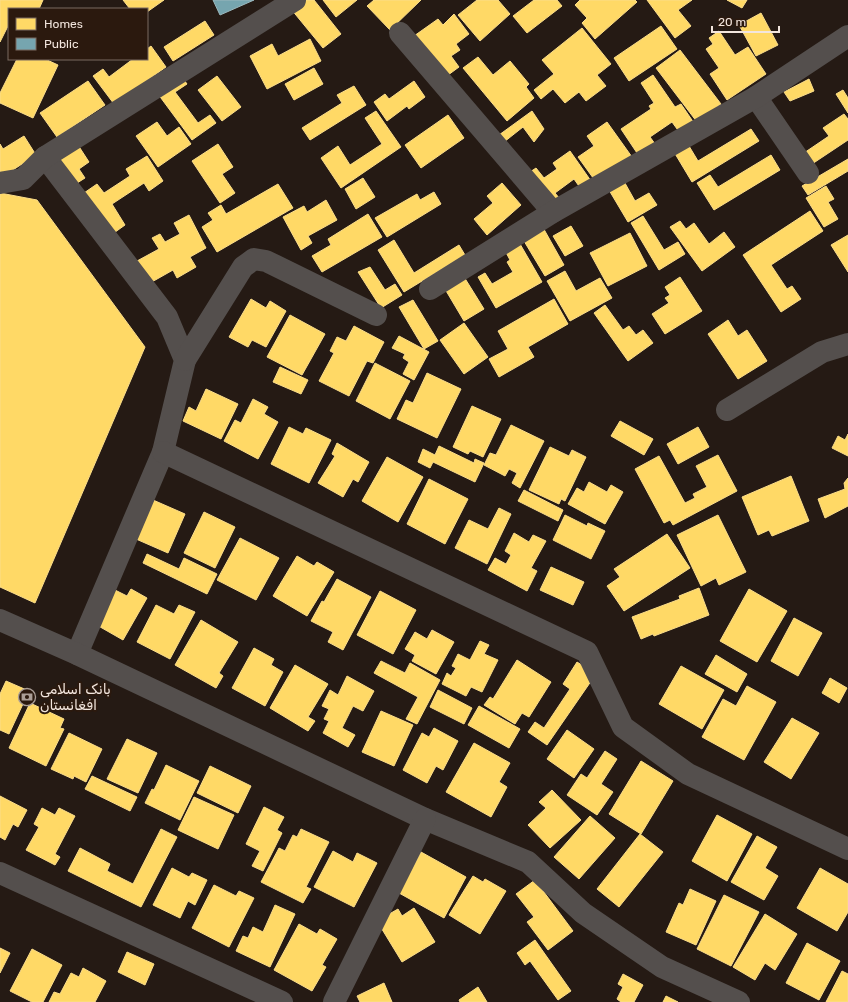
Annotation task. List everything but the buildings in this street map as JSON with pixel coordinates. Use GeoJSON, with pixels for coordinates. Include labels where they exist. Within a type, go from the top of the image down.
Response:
{"type":"FeatureCollection","features":[{"type":"Feature","properties":{"kind":"street"},"geometry":{"type":"LineString","coordinates":[[0,183],[23,179],[45,156],[295,0]]}},
{"type":"Feature","properties":{"kind":"street"},"geometry":{"type":"LineString","coordinates":[[400,33],[553,212]]}},
{"type":"Feature","properties":{"kind":"street"},"geometry":{"type":"LineString","coordinates":[[430,289],[553,212],[756,97],[848,36]]}},
{"type":"Feature","properties":{"kind":"street"},"geometry":{"type":"LineString","coordinates":[[756,97],[808,173]]}},
{"type":"Feature","properties":{"kind":"street"},"geometry":{"type":"LineString","coordinates":[[45,156],[168,317],[185,360]]}},
{"type":"Feature","properties":{"kind":"street"},"geometry":{"type":"LineString","coordinates":[[77,654],[163,452],[185,360],[243,267],[254,259],[266,261],[376,315]]}},
{"type":"Feature","properties":{"kind":"street"},"geometry":{"type":"LineString","coordinates":[[727,410],[822,352],[848,344]]}},
{"type":"Feature","properties":{"kind":"street"},"geometry":{"type":"LineString","coordinates":[[163,452],[587,652],[623,727],[688,774],[848,849]]}},
{"type":"Feature","properties":{"kind":"street"},"geometry":{"type":"LineString","coordinates":[[0,620],[77,654],[425,819],[528,862],[583,913],[662,967],[739,1002]]}},
{"type":"Feature","properties":{"kind":"street"},"geometry":{"type":"LineString","coordinates":[[334,1002],[425,819]]}},
{"type":"Feature","properties":{"kind":"street"},"geometry":{"type":"LineString","coordinates":[[0,873],[282,1002]]}},
{"type":"Feature","properties":{"kind":"place","name":"بانک اسلامی افغانستان"},"geometry":{"type":"Point","coordinates":[27,697]}}]}
